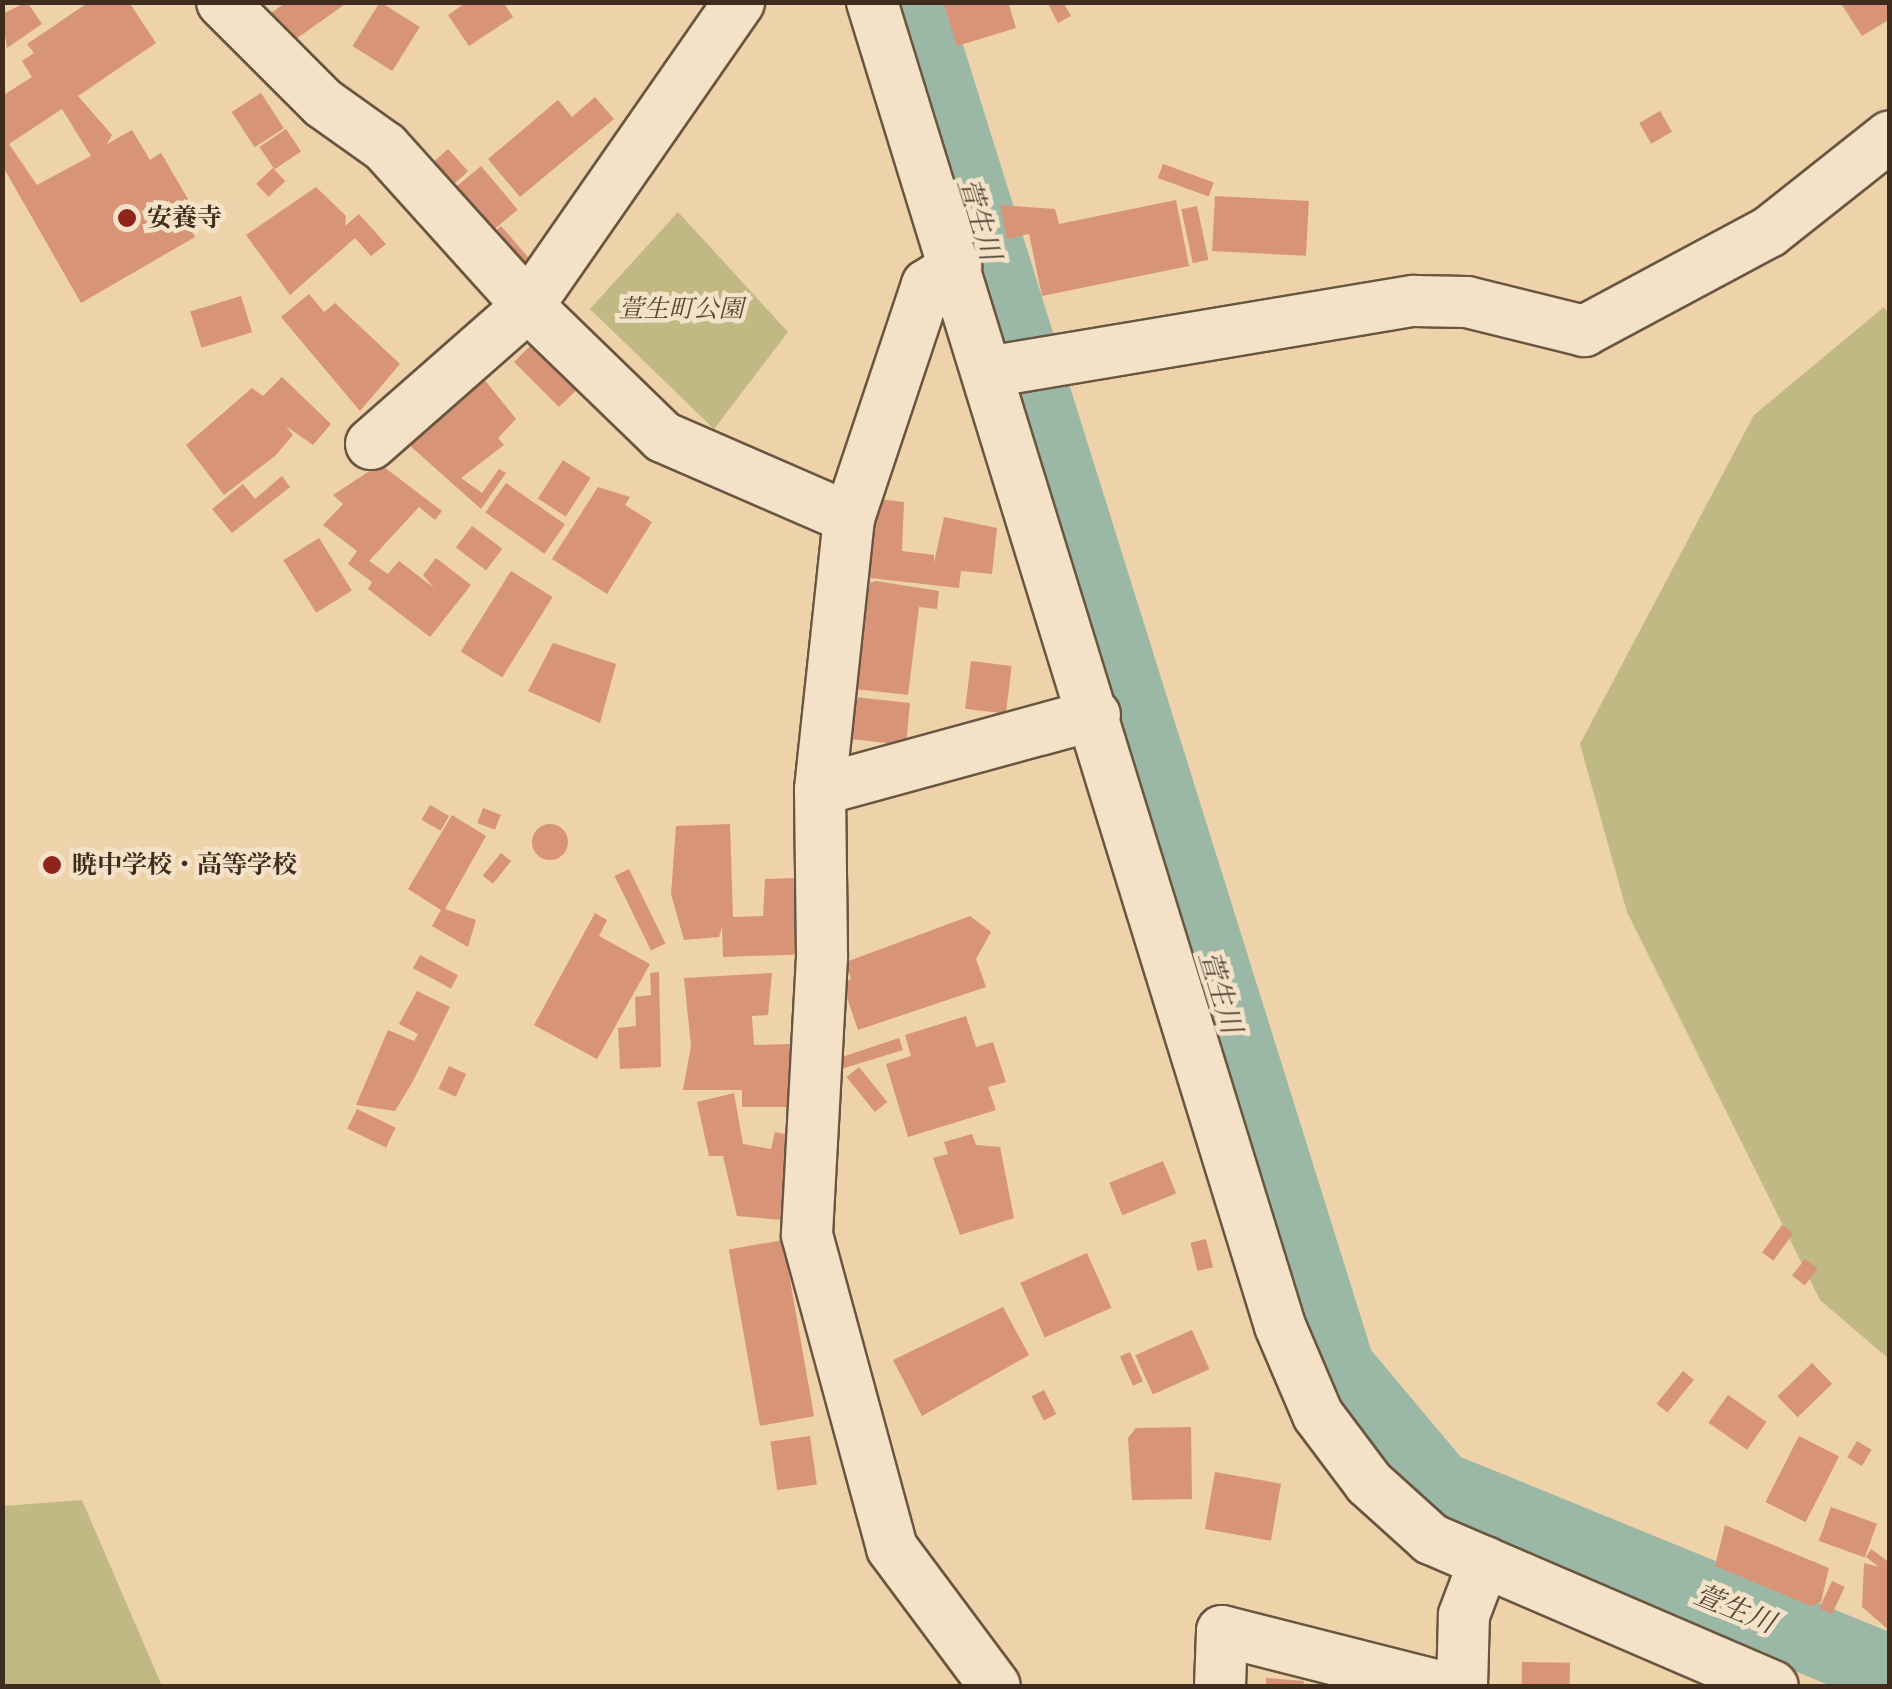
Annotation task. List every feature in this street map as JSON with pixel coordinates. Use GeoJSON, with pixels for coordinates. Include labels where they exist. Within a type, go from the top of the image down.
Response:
{"type":"FeatureCollection","features":[{"type":"Feature","properties":{"kind":"street"},"geometry":{"type":"LineString","coordinates":[[222,2],[323,103],[385,147],[528,306],[664,437],[849,518]]}},
{"type":"Feature","properties":{"kind":"street"},"geometry":{"type":"LineString","coordinates":[[371,444],[528,306],[739,2]]}},
{"type":"Feature","properties":{"kind":"street"},"geometry":{"type":"LineString","coordinates":[[872,2],[956,266],[1018,366],[1095,715],[1302,1382],[1341,1452],[1392,1506],[1431,1539],[1773,1686]]}},
{"type":"Feature","properties":{"kind":"street"},"geometry":{"type":"LineString","coordinates":[[1018,366],[1414,301],[1467,302],[1584,331],[1769,232],[1890,136]]}},
{"type":"Feature","properties":{"kind":"street"},"geometry":{"type":"LineString","coordinates":[[956,266],[927,285],[849,518],[820,790],[822,957],[805,1190],[814,1280],[892,1548],[995,1686]]}},
{"type":"Feature","properties":{"kind":"street"},"geometry":{"type":"LineString","coordinates":[[820,790],[1095,715]]}},
{"type":"Feature","properties":{"kind":"street"},"geometry":{"type":"LineString","coordinates":[[1462,1686],[1464,1615],[1484,1562]]}},
{"type":"Feature","properties":{"kind":"street"},"geometry":{"type":"LineString","coordinates":[[1220,1686],[1222,1631],[1440,1686]]}},
{"type":"Feature","properties":{"kind":"green space","name":"萱生町公園"},"geometry":{"type":"Polygon","coordinates":[[[678,212],[788,332],[714,429],[590,309],[678,212]]]}},
{"type":"Feature","properties":{"kind":"green space"},"geometry":{"type":"Polygon","coordinates":[[[1884,307],[1890,317],[1889,1359],[1820,1300],[1627,912],[1580,744],[1754,415],[1884,307]]]}},
{"type":"Feature","properties":{"kind":"green space"},"geometry":{"type":"Polygon","coordinates":[[[82,1500],[162,1686],[3,1686],[3,1506],[82,1500]]]}},
{"type":"Feature","properties":{"kind":"building"},"geometry":{"type":"Polygon","coordinates":[[[27,2],[42,24],[7,48],[2,14],[27,2]]]}},
{"type":"Feature","properties":{"kind":"building"},"geometry":{"type":"Polygon","coordinates":[[[89,2],[129,2],[156,43],[78,96],[112,135],[107,144],[132,130],[150,160],[161,153],[188,199],[177,206],[195,237],[81,303],[2,165],[2,96],[32,77],[22,61],[34,53],[27,44],[89,2]],[[62,109],[9,144],[37,185],[91,156],[62,109]]]}},
{"type":"Feature","properties":{"kind":"building"},"geometry":{"type":"Polygon","coordinates":[[[287,2],[348,2],[286,46],[265,17],[287,2]]]}},
{"type":"Feature","properties":{"kind":"building"},"geometry":{"type":"Polygon","coordinates":[[[380,2],[420,27],[392,71],[352,46],[380,2]]]}},
{"type":"Feature","properties":{"kind":"building"},"geometry":{"type":"Polygon","coordinates":[[[467,2],[503,2],[513,17],[469,46],[448,15],[467,2]]]}},
{"type":"Feature","properties":{"kind":"building"},"geometry":{"type":"Polygon","coordinates":[[[943,2],[1008,2],[1016,28],[957,46],[943,2]]]}},
{"type":"Feature","properties":{"kind":"building"},"geometry":{"type":"Polygon","coordinates":[[[1047,2],[1063,2],[1071,16],[1058,23],[1047,2]]]}},
{"type":"Feature","properties":{"kind":"building"},"geometry":{"type":"Polygon","coordinates":[[[1840,2],[1890,2],[1890,19],[1862,36],[1840,2]]]}},
{"type":"Feature","properties":{"kind":"building"},"geometry":{"type":"Polygon","coordinates":[[[261,93],[284,128],[255,147],[232,112],[261,93]]]}},
{"type":"Feature","properties":{"kind":"building"},"geometry":{"type":"Polygon","coordinates":[[[595,97],[614,119],[520,197],[488,159],[558,100],[572,117],[595,97]]]}},
{"type":"Feature","properties":{"kind":"building"},"geometry":{"type":"Polygon","coordinates":[[[1660,111],[1672,132],[1651,144],[1639,123],[1660,111]]]}},
{"type":"Feature","properties":{"kind":"building"},"geometry":{"type":"Polygon","coordinates":[[[286,129],[301,151],[275,169],[259,147],[286,129]]]}},
{"type":"Feature","properties":{"kind":"building"},"geometry":{"type":"Polygon","coordinates":[[[448,149],[468,171],[444,193],[423,171],[448,149]]]}},
{"type":"Feature","properties":{"kind":"building"},"geometry":{"type":"Polygon","coordinates":[[[1163,164],[1214,182],[1209,197],[1158,178],[1163,164]]]}},
{"type":"Feature","properties":{"kind":"building"},"geometry":{"type":"Polygon","coordinates":[[[481,166],[518,210],[482,240],[445,196],[481,166]]]}},
{"type":"Feature","properties":{"kind":"building"},"geometry":{"type":"Polygon","coordinates":[[[273,168],[285,181],[268,197],[256,184],[273,168]]]}},
{"type":"Feature","properties":{"kind":"building"},"geometry":{"type":"Polygon","coordinates":[[[316,187],[346,216],[345,226],[359,214],[386,244],[371,256],[355,238],[290,295],[246,235],[316,187]]]}},
{"type":"Feature","properties":{"kind":"building"},"geometry":{"type":"Polygon","coordinates":[[[1215,196],[1309,201],[1306,256],[1212,251],[1215,196]]]}},
{"type":"Feature","properties":{"kind":"building"},"geometry":{"type":"Polygon","coordinates":[[[1176,200],[1189,266],[1042,296],[1029,234],[1007,239],[1000,205],[1055,209],[1059,224],[1176,200]]]}},
{"type":"Feature","properties":{"kind":"building"},"geometry":{"type":"Polygon","coordinates":[[[1197,206],[1208,260],[1193,263],[1181,209],[1197,206]]]}},
{"type":"Feature","properties":{"kind":"building"},"geometry":{"type":"Polygon","coordinates":[[[501,226],[531,261],[514,276],[484,241],[501,226]]]}},
{"type":"Feature","properties":{"kind":"building"},"geometry":{"type":"Polygon","coordinates":[[[309,294],[324,312],[335,303],[400,364],[360,411],[281,317],[309,294]]]}},
{"type":"Feature","properties":{"kind":"building"},"geometry":{"type":"Polygon","coordinates":[[[241,296],[252,332],[201,348],[190,311],[241,296]]]}},
{"type":"Feature","properties":{"kind":"building"},"geometry":{"type":"Polygon","coordinates":[[[536,340],[587,380],[559,407],[514,362],[536,340]]]}},
{"type":"Feature","properties":{"kind":"building"},"geometry":{"type":"Polygon","coordinates":[[[479,373],[516,419],[498,438],[504,445],[461,478],[482,493],[499,469],[506,473],[481,509],[408,444],[479,373]]]}},
{"type":"Feature","properties":{"kind":"building"},"geometry":{"type":"Polygon","coordinates":[[[282,377],[331,424],[313,445],[286,426],[293,435],[275,456],[224,495],[186,445],[252,388],[263,396],[282,377]]]}},
{"type":"Feature","properties":{"kind":"building"},"geometry":{"type":"Polygon","coordinates":[[[563,460],[591,478],[566,517],[538,499],[563,460]]]}},
{"type":"Feature","properties":{"kind":"building"},"geometry":{"type":"Polygon","coordinates":[[[380,464],[442,511],[435,520],[419,507],[369,561],[388,574],[399,561],[434,588],[423,575],[436,558],[471,585],[430,637],[368,589],[372,582],[348,564],[357,551],[323,525],[343,504],[333,495],[380,464]]]}},
{"type":"Feature","properties":{"kind":"building"},"geometry":{"type":"Polygon","coordinates":[[[282,476],[290,487],[232,533],[212,509],[243,484],[255,499],[282,476]]]}},
{"type":"Feature","properties":{"kind":"building"},"geometry":{"type":"Polygon","coordinates":[[[506,483],[565,524],[544,554],[485,512],[506,483]]]}},
{"type":"Feature","properties":{"kind":"building"},"geometry":{"type":"Polygon","coordinates":[[[598,487],[630,497],[625,505],[652,522],[607,594],[552,559],[598,487]]]}},
{"type":"Feature","properties":{"kind":"building"},"geometry":{"type":"Polygon","coordinates":[[[870,498],[904,502],[902,551],[934,555],[934,563],[944,517],[997,528],[992,574],[961,571],[959,588],[861,577],[870,498]]]}},
{"type":"Feature","properties":{"kind":"building"},"geometry":{"type":"Polygon","coordinates":[[[472,526],[502,549],[486,570],[456,548],[472,526]]]}},
{"type":"Feature","properties":{"kind":"building"},"geometry":{"type":"Polygon","coordinates":[[[319,538],[352,591],[316,613],[283,560],[319,538]]]}},
{"type":"Feature","properties":{"kind":"building"},"geometry":{"type":"Polygon","coordinates":[[[511,571],[553,597],[502,678],[461,652],[511,571]]]}},
{"type":"Feature","properties":{"kind":"building"},"geometry":{"type":"Polygon","coordinates":[[[876,581],[939,591],[937,609],[919,607],[908,695],[855,689],[854,697],[910,703],[906,745],[850,739],[861,585],[876,581]]]}},
{"type":"Feature","properties":{"kind":"building"},"geometry":{"type":"Polygon","coordinates":[[[553,643],[616,664],[600,723],[528,691],[553,643]]]}},
{"type":"Feature","properties":{"kind":"building"},"geometry":{"type":"Polygon","coordinates":[[[971,661],[1012,666],[1006,714],[965,709],[971,661]]]}},
{"type":"Feature","properties":{"kind":"building"},"geometry":{"type":"Polygon","coordinates":[[[430,805],[449,816],[441,831],[422,820],[430,805]]]}},
{"type":"Feature","properties":{"kind":"building"},"geometry":{"type":"Polygon","coordinates":[[[483,808],[501,815],[495,830],[477,823],[483,808]]]}},
{"type":"Feature","properties":{"kind":"building"},"geometry":{"type":"Polygon","coordinates":[[[452,815],[486,836],[445,909],[476,920],[468,947],[432,926],[441,910],[408,889],[452,815]]]}},
{"type":"Feature","properties":{"kind":"building"},"geometry":{"type":"Polygon","coordinates":[[[550,824],[563,829],[568,842],[563,855],[550,860],[537,855],[532,842],[537,829],[550,824]]]}},
{"type":"Feature","properties":{"kind":"building"},"geometry":{"type":"Polygon","coordinates":[[[730,824],[733,917],[763,916],[765,879],[795,878],[795,892],[807,892],[811,954],[723,957],[722,927],[719,937],[684,940],[671,894],[676,826],[730,824]]]}},
{"type":"Feature","properties":{"kind":"building"},"geometry":{"type":"Polygon","coordinates":[[[501,853],[511,861],[493,884],[483,876],[501,853]]]}},
{"type":"Feature","properties":{"kind":"building"},"geometry":{"type":"Polygon","coordinates":[[[629,869],[665,944],[651,951],[615,876],[629,869]]]}},
{"type":"Feature","properties":{"kind":"building"},"geometry":{"type":"Polygon","coordinates":[[[595,913],[607,920],[599,936],[650,964],[597,1059],[534,1025],[595,913]]]}},
{"type":"Feature","properties":{"kind":"building"},"geometry":{"type":"Polygon","coordinates":[[[970,916],[991,932],[976,959],[986,987],[858,1030],[842,983],[851,979],[846,962],[970,916]]]}},
{"type":"Feature","properties":{"kind":"building"},"geometry":{"type":"Polygon","coordinates":[[[420,955],[458,975],[451,988],[413,968],[420,955]]]}},
{"type":"Feature","properties":{"kind":"building"},"geometry":{"type":"Polygon","coordinates":[[[659,972],[661,1067],[620,1069],[618,1028],[636,1026],[635,997],[651,995],[650,973],[659,972]]]}},
{"type":"Feature","properties":{"kind":"building"},"geometry":{"type":"Polygon","coordinates":[[[772,973],[768,1015],[752,1016],[754,1045],[792,1044],[791,1107],[742,1107],[742,1090],[683,1090],[691,1046],[684,978],[772,973]]]}},
{"type":"Feature","properties":{"kind":"building"},"geometry":{"type":"Polygon","coordinates":[[[417,991],[450,1007],[412,1083],[395,1111],[356,1105],[388,1030],[414,1041],[418,1034],[399,1024],[417,991]]]}},
{"type":"Feature","properties":{"kind":"building"},"geometry":{"type":"Polygon","coordinates":[[[966,1016],[976,1047],[993,1042],[1006,1082],[988,1087],[996,1110],[908,1137],[886,1064],[911,1056],[905,1035],[966,1016]]]}},
{"type":"Feature","properties":{"kind":"building"},"geometry":{"type":"Polygon","coordinates":[[[899,1038],[903,1050],[838,1070],[836,1059],[899,1038]]]}},
{"type":"Feature","properties":{"kind":"building"},"geometry":{"type":"Polygon","coordinates":[[[449,1066],[466,1074],[456,1097],[438,1089],[449,1066]]]}},
{"type":"Feature","properties":{"kind":"building"},"geometry":{"type":"Polygon","coordinates":[[[859,1067],[887,1102],[875,1112],[847,1077],[859,1067]]]}},
{"type":"Feature","properties":{"kind":"building"},"geometry":{"type":"Polygon","coordinates":[[[734,1093],[743,1144],[771,1149],[775,1132],[789,1135],[783,1220],[737,1216],[723,1156],[709,1156],[697,1102],[734,1093]]]}},
{"type":"Feature","properties":{"kind":"building"},"geometry":{"type":"Polygon","coordinates":[[[357,1109],[396,1128],[386,1148],[347,1129],[357,1109]]]}},
{"type":"Feature","properties":{"kind":"building"},"geometry":{"type":"Polygon","coordinates":[[[972,1134],[976,1145],[1000,1147],[1014,1218],[960,1235],[933,1158],[948,1154],[944,1142],[972,1134]]]}},
{"type":"Feature","properties":{"kind":"building"},"geometry":{"type":"Polygon","coordinates":[[[1163,1161],[1176,1193],[1122,1215],[1109,1183],[1163,1161]]]}},
{"type":"Feature","properties":{"kind":"building"},"geometry":{"type":"Polygon","coordinates":[[[1782,1225],[1793,1233],[1773,1261],[1762,1253],[1782,1225]]]}},
{"type":"Feature","properties":{"kind":"building"},"geometry":{"type":"Polygon","coordinates":[[[1206,1239],[1213,1267],[1197,1271],[1190,1243],[1206,1239]]]}},
{"type":"Feature","properties":{"kind":"building"},"geometry":{"type":"Polygon","coordinates":[[[783,1240],[814,1416],[760,1426],[729,1250],[783,1240]]]}},
{"type":"Feature","properties":{"kind":"building"},"geometry":{"type":"Polygon","coordinates":[[[1087,1253],[1111,1308],[1045,1338],[1020,1283],[1087,1253]]]}},
{"type":"Feature","properties":{"kind":"building"},"geometry":{"type":"Polygon","coordinates":[[[1805,1259],[1818,1269],[1805,1285],[1792,1276],[1805,1259]]]}},
{"type":"Feature","properties":{"kind":"building"},"geometry":{"type":"Polygon","coordinates":[[[1003,1307],[1029,1355],[922,1416],[893,1360],[1003,1307]]]}},
{"type":"Feature","properties":{"kind":"building"},"geometry":{"type":"Polygon","coordinates":[[[1192,1330],[1209,1369],[1153,1395],[1135,1355],[1192,1330]]]}},
{"type":"Feature","properties":{"kind":"building"},"geometry":{"type":"Polygon","coordinates":[[[1130,1352],[1143,1381],[1133,1386],[1120,1356],[1130,1352]]]}},
{"type":"Feature","properties":{"kind":"building"},"geometry":{"type":"Polygon","coordinates":[[[1812,1363],[1832,1384],[1798,1417],[1777,1396],[1812,1363]]]}},
{"type":"Feature","properties":{"kind":"building"},"geometry":{"type":"Polygon","coordinates":[[[1683,1371],[1694,1380],[1667,1412],[1657,1404],[1683,1371]]]}},
{"type":"Feature","properties":{"kind":"building"},"geometry":{"type":"Polygon","coordinates":[[[1044,1390],[1056,1414],[1044,1420],[1032,1396],[1044,1390]]]}},
{"type":"Feature","properties":{"kind":"building"},"geometry":{"type":"Polygon","coordinates":[[[1728,1395],[1767,1422],[1747,1450],[1708,1423],[1728,1395]]]}},
{"type":"Feature","properties":{"kind":"building"},"geometry":{"type":"Polygon","coordinates":[[[1191,1427],[1192,1499],[1132,1500],[1128,1438],[1136,1428],[1191,1427]]]}},
{"type":"Feature","properties":{"kind":"building"},"geometry":{"type":"Polygon","coordinates":[[[810,1436],[817,1485],[777,1490],[770,1442],[810,1436]]]}},
{"type":"Feature","properties":{"kind":"building"},"geometry":{"type":"Polygon","coordinates":[[[1799,1436],[1839,1456],[1805,1522],[1765,1502],[1799,1436]]]}},
{"type":"Feature","properties":{"kind":"building"},"geometry":{"type":"Polygon","coordinates":[[[1857,1441],[1872,1450],[1862,1466],[1847,1457],[1857,1441]]]}},
{"type":"Feature","properties":{"kind":"building"},"geometry":{"type":"Polygon","coordinates":[[[1215,1472],[1281,1484],[1271,1541],[1205,1529],[1215,1472]]]}},
{"type":"Feature","properties":{"kind":"building"},"geometry":{"type":"Polygon","coordinates":[[[1831,1507],[1877,1524],[1865,1558],[1819,1541],[1831,1507]]]}},
{"type":"Feature","properties":{"kind":"building"},"geometry":{"type":"Polygon","coordinates":[[[1725,1525],[1829,1568],[1821,1602],[1811,1606],[1715,1566],[1725,1525]]]}},
{"type":"Feature","properties":{"kind":"building"},"geometry":{"type":"Polygon","coordinates":[[[1871,1549],[1890,1563],[1890,1631],[1862,1607],[1864,1563],[1879,1567],[1866,1557],[1871,1549]]]}},
{"type":"Feature","properties":{"kind":"building"},"geometry":{"type":"Polygon","coordinates":[[[1832,1581],[1845,1587],[1832,1614],[1819,1608],[1832,1581]]]}},
{"type":"Feature","properties":{"kind":"building"},"geometry":{"type":"Polygon","coordinates":[[[1522,1662],[1570,1663],[1570,1686],[1522,1686],[1522,1662]]]}},
{"type":"Feature","properties":{"kind":"building"},"geometry":{"type":"Polygon","coordinates":[[[1266,1678],[1304,1681],[1303,1686],[1266,1686],[1266,1678]]]}},
{"type":"Feature","properties":{"kind":"waterway","name":"萱生川"},"geometry":{"type":"LineString","coordinates":[[912,2],[1339,1368],[1439,1487],[1890,1671]]}},
{"type":"Feature","properties":{"kind":"place","name":"安養寺"},"geometry":{"type":"Point","coordinates":[127,218]}},
{"type":"Feature","properties":{"kind":"place","name":"暁中学校・高等学校"},"geometry":{"type":"Point","coordinates":[52,865]}}]}
